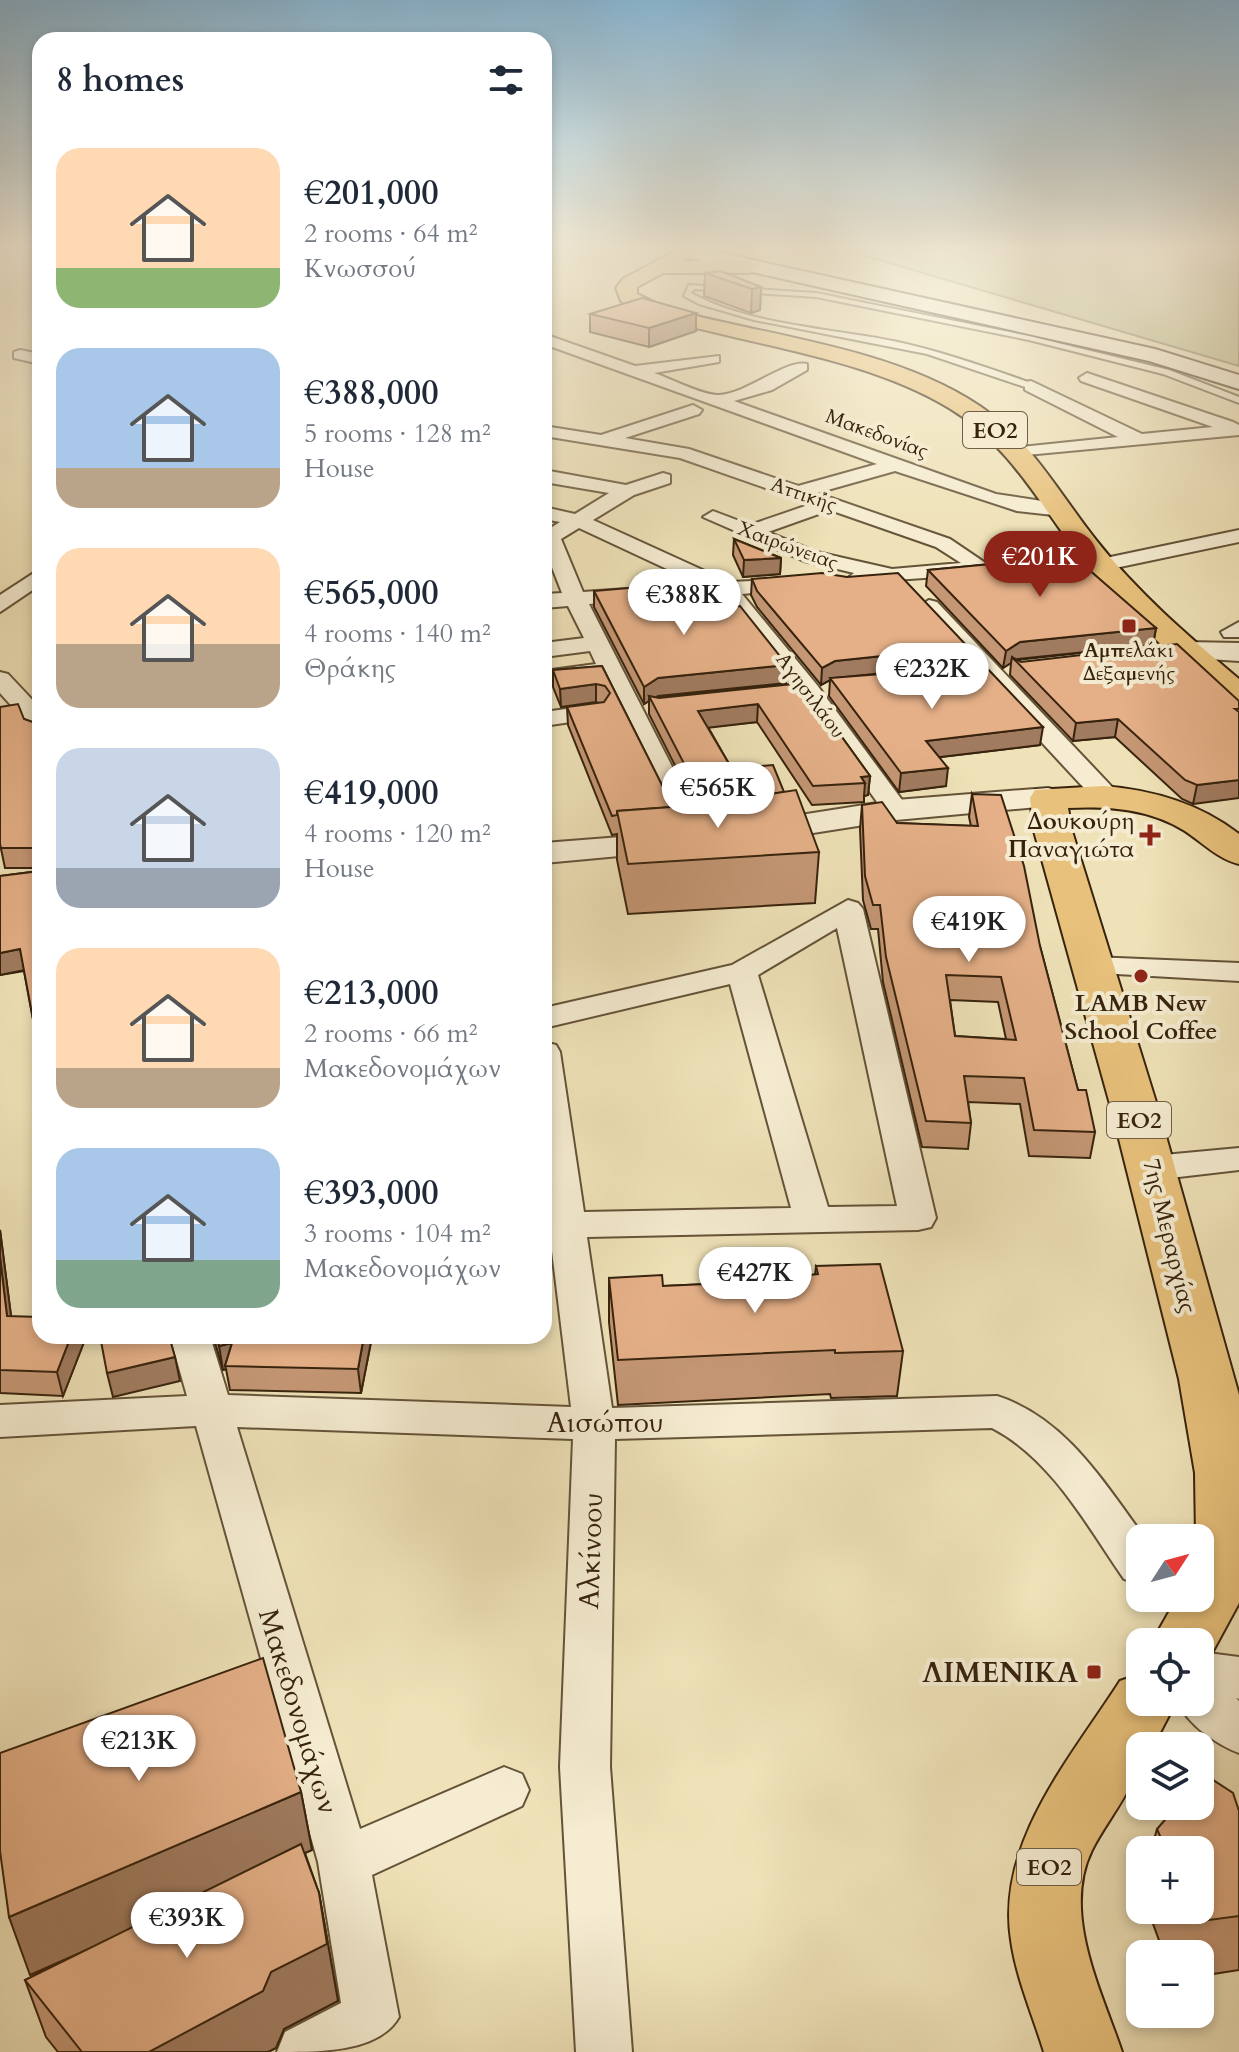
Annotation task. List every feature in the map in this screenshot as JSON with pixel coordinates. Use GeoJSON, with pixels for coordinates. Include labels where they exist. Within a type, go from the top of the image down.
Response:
{"type":"FeatureCollection","features":[{"type":"Feature","properties":{"kind":"main road","name":"ΕΟ2"},"geometry":{"type":"LineString","coordinates":[[790,346],[864,365],[924,387],[975,413],[1021,452],[1101,565],[1171,653],[1239,696]]}},
{"type":"Feature","properties":{"kind":"main road"},"geometry":{"type":"LineString","coordinates":[[1109,346],[1155,356],[1239,382]]}},
{"type":"Feature","properties":{"kind":"main road"},"geometry":{"type":"LineString","coordinates":[[1048,798],[1131,797],[1174,810],[1211,829],[1239,853]]}},
{"type":"Feature","properties":{"kind":"main road","name":"7ης Μεραρχίας"},"geometry":{"type":"LineString","coordinates":[[1048,798],[1053,831],[1153,1168],[1217,1418],[1227,1539],[1221,1578],[1191,1617]]}},
{"type":"Feature","properties":{"kind":"main road","name":"ΕΟ2"},"geometry":{"type":"LineString","coordinates":[[1083,2052],[1048,1942],[1045,1904],[1048,1870],[1063,1833],[1134,1716]]}},
{"type":"Feature","properties":{"kind":"street","name":"Μακεδονίας"},"geometry":{"type":"LineString","coordinates":[[563,346],[989,498],[1062,510]]}},
{"type":"Feature","properties":{"kind":"street"},"geometry":{"type":"LineString","coordinates":[[20,355],[32,357]]}},
{"type":"Feature","properties":{"kind":"street"},"geometry":{"type":"LineString","coordinates":[[634,371],[713,359]]}},
{"type":"Feature","properties":{"kind":"street"},"geometry":{"type":"LineString","coordinates":[[721,400],[766,386],[801,367]]}},
{"type":"Feature","properties":{"kind":"street"},"geometry":{"type":"LineString","coordinates":[[1087,378],[1237,430]]}},
{"type":"Feature","properties":{"kind":"street"},"geometry":{"type":"LineString","coordinates":[[1031,386],[1139,440]]}},
{"type":"Feature","properties":{"kind":"street"},"geometry":{"type":"LineString","coordinates":[[605,439],[693,410]]}},
{"type":"Feature","properties":{"kind":"street"},"geometry":{"type":"LineString","coordinates":[[1021,452],[1237,430]]}},
{"type":"Feature","properties":{"kind":"street","name":"Αττικής"},"geometry":{"type":"LineString","coordinates":[[552,432],[683,453],[943,543],[977,564],[968,569],[899,575]]}},
{"type":"Feature","properties":{"kind":"street"},"geometry":{"type":"LineString","coordinates":[[799,492],[899,464]]}},
{"type":"Feature","properties":{"kind":"street"},"geometry":{"type":"LineString","coordinates":[[552,477],[627,491]]}},
{"type":"Feature","properties":{"kind":"street"},"geometry":{"type":"LineString","coordinates":[[552,536],[627,491],[663,479]]}},
{"type":"Feature","properties":{"kind":"street"},"geometry":{"type":"LineString","coordinates":[[749,532],[833,503]]}},
{"type":"Feature","properties":{"kind":"street","name":"Αγησιλάου"},"geometry":{"type":"LineString","coordinates":[[552,515],[577,520],[727,589],[809,690],[896,810]]}},
{"type":"Feature","properties":{"kind":"street","name":"Χαιρώνειας"},"geometry":{"type":"LineString","coordinates":[[713,517],[811,557],[899,575]]}},
{"type":"Feature","properties":{"kind":"street"},"geometry":{"type":"LineString","coordinates":[[552,522],[577,520]]}},
{"type":"Feature","properties":{"kind":"street"},"geometry":{"type":"LineString","coordinates":[[1101,565],[1239,536]]}},
{"type":"Feature","properties":{"kind":"street"},"geometry":{"type":"LineString","coordinates":[[552,542],[576,600],[696,841]]}},
{"type":"Feature","properties":{"kind":"street"},"geometry":{"type":"LineString","coordinates":[[3,576],[32,564]]}},
{"type":"Feature","properties":{"kind":"street"},"geometry":{"type":"LineString","coordinates":[[552,601],[899,575],[1105,795]]}},
{"type":"Feature","properties":{"kind":"street"},"geometry":{"type":"LineString","coordinates":[[0,605],[32,581]]}},
{"type":"Feature","properties":{"kind":"street"},"geometry":{"type":"LineString","coordinates":[[1171,653],[1237,638]]}},
{"type":"Feature","properties":{"kind":"street"},"geometry":{"type":"LineString","coordinates":[[552,649],[599,643]]}},
{"type":"Feature","properties":{"kind":"street"},"geometry":{"type":"LineString","coordinates":[[552,677],[610,669]]}},
{"type":"Feature","properties":{"kind":"street"},"geometry":{"type":"LineString","coordinates":[[960,675],[992,672]]}},
{"type":"Feature","properties":{"kind":"street"},"geometry":{"type":"LineString","coordinates":[[0,679],[32,714]]}},
{"type":"Feature","properties":{"kind":"street"},"geometry":{"type":"LineString","coordinates":[[779,693],[809,690]]}},
{"type":"Feature","properties":{"kind":"street"},"geometry":{"type":"LineString","coordinates":[[552,718],[595,712]]}},
{"type":"Feature","properties":{"kind":"street"},"geometry":{"type":"LineString","coordinates":[[552,852],[696,841],[896,810],[1048,798]]}},
{"type":"Feature","properties":{"kind":"street"},"geometry":{"type":"LineString","coordinates":[[552,1016],[742,972],[848,909],[918,1218],[567,1225]]}},
{"type":"Feature","properties":{"kind":"street"},"geometry":{"type":"LineString","coordinates":[[1093,966],[1239,972]]}},
{"type":"Feature","properties":{"kind":"street"},"geometry":{"type":"LineString","coordinates":[[742,972],[813,1220]]}},
{"type":"Feature","properties":{"kind":"street","name":"Αλκίνοου"},"geometry":{"type":"LineString","coordinates":[[552,1112],[594,1424],[585,1767],[604,2052]]}},
{"type":"Feature","properties":{"kind":"street"},"geometry":{"type":"LineString","coordinates":[[1153,1168],[1239,1159]]}},
{"type":"Feature","properties":{"kind":"street","name":"Μακεδονομάχων"},"geometry":{"type":"LineString","coordinates":[[192,1344],[344,1862],[371,2017],[305,2052]]}},
{"type":"Feature","properties":{"kind":"street","name":"Αισώπου"},"geometry":{"type":"LineString","coordinates":[[0,1421],[209,1410],[594,1424],[997,1412],[1021,1421],[1044,1439],[1126,1547]]}},
{"type":"Feature","properties":{"kind":"street"},"geometry":{"type":"LineString","coordinates":[[1214,1675],[1239,1678]]}},
{"type":"Feature","properties":{"kind":"street"},"geometry":{"type":"LineString","coordinates":[[1214,1710],[1239,1731]]}},
{"type":"Feature","properties":{"kind":"street"},"geometry":{"type":"LineString","coordinates":[[344,1862],[504,1790]]}},
{"type":"Feature","properties":{"kind":"lane"},"geometry":{"type":"LineString","coordinates":[[898,346],[1031,386]]}},
{"type":"Feature","properties":{"kind":"lane"},"geometry":{"type":"LineString","coordinates":[[1055,346],[1166,372],[1239,400]]}},
{"type":"Feature","properties":{"kind":"green space"},"geometry":{"type":"Polygon","coordinates":[[[1170,346],[1239,346],[1239,366],[1170,346]]]}},
{"type":"Feature","properties":{"kind":"building"},"geometry":{"type":"Polygon","coordinates":[[[734,539],[781,558],[744,560],[734,539]]]}},
{"type":"Feature","properties":{"kind":"building"},"geometry":{"type":"Polygon","coordinates":[[[1064,548],[1156,628],[1020,642],[1006,651],[928,570],[1034,560],[1025,551],[1064,548]]]}},
{"type":"Feature","properties":{"kind":"building"},"geometry":{"type":"Polygon","coordinates":[[[822,573],[847,577],[898,573],[968,647],[835,661],[822,668],[757,591],[752,579],[822,573]]]}},
{"type":"Feature","properties":{"kind":"building"},"geometry":{"type":"Polygon","coordinates":[[[652,586],[665,612],[740,606],[787,665],[658,678],[644,687],[594,591],[652,586]]]}},
{"type":"Feature","properties":{"kind":"building"},"geometry":{"type":"Polygon","coordinates":[[[1177,644],[1239,701],[1239,709],[1235,709],[1239,712],[1239,780],[1197,785],[1185,780],[1118,719],[1076,723],[1012,657],[1021,662],[1177,644]]]}},
{"type":"Feature","properties":{"kind":"building"},"geometry":{"type":"Polygon","coordinates":[[[602,666],[673,807],[617,811],[617,815],[612,816],[567,707],[604,702],[610,693],[605,686],[596,684],[560,689],[553,670],[602,666]]]}},
{"type":"Feature","properties":{"kind":"building"},"geometry":{"type":"Polygon","coordinates":[[[985,666],[1043,727],[926,741],[948,768],[901,773],[830,678],[985,666]]]}},
{"type":"Feature","properties":{"kind":"building"},"geometry":{"type":"Polygon","coordinates":[[[803,683],[870,776],[861,777],[865,783],[813,786],[758,704],[698,711],[732,769],[773,765],[784,792],[705,804],[649,696],[659,698],[803,683]]]}},
{"type":"Feature","properties":{"kind":"building"},"geometry":{"type":"Polygon","coordinates":[[[18,704],[24,719],[32,722],[32,848],[1,848],[0,844],[0,707],[18,704]]]}},
{"type":"Feature","properties":{"kind":"building"},"geometry":{"type":"Polygon","coordinates":[[[796,790],[819,852],[628,864],[617,811],[698,805],[796,790]]]}},
{"type":"Feature","properties":{"kind":"building"},"geometry":{"type":"Polygon","coordinates":[[[972,794],[1001,795],[1024,866],[1040,946],[1078,1090],[1086,1090],[1095,1132],[1034,1130],[1024,1078],[964,1076],[971,1123],[926,1121],[886,957],[880,905],[873,905],[865,876],[862,805],[882,802],[897,823],[978,826],[972,794]],[[946,975],[955,1036],[1016,1040],[1001,977],[946,975]]]}},
{"type":"Feature","properties":{"kind":"building"},"geometry":{"type":"Polygon","coordinates":[[[32,872],[32,1014],[20,949],[0,953],[0,876],[32,872]]]}},
{"type":"Feature","properties":{"kind":"building"},"geometry":{"type":"Polygon","coordinates":[[[0,1257],[7,1316],[32,1317],[32,1344],[68,1344],[57,1372],[0,1370],[0,1257]]]}},
{"type":"Feature","properties":{"kind":"building"},"geometry":{"type":"Polygon","coordinates":[[[880,1264],[903,1351],[835,1353],[835,1350],[618,1360],[609,1278],[662,1275],[663,1286],[729,1283],[818,1274],[816,1266],[880,1264]]]}},
{"type":"Feature","properties":{"kind":"building"},"geometry":{"type":"Polygon","coordinates":[[[102,1344],[171,1344],[175,1357],[107,1373],[102,1344]]]}},
{"type":"Feature","properties":{"kind":"building"},"geometry":{"type":"Polygon","coordinates":[[[232,1344],[363,1344],[358,1369],[225,1366],[232,1344]]]}},
{"type":"Feature","properties":{"kind":"building"},"geometry":{"type":"Polygon","coordinates":[[[263,1658],[301,1792],[9,1917],[0,1851],[0,1753],[263,1658]]]}},
{"type":"Feature","properties":{"kind":"building"},"geometry":{"type":"Polygon","coordinates":[[[1214,1781],[1233,1793],[1239,1811],[1239,1916],[1214,1919],[1214,1836],[1160,1836],[1157,1829],[1165,1820],[1214,1820],[1214,1781]]]}},
{"type":"Feature","properties":{"kind":"building"},"geometry":{"type":"Polygon","coordinates":[[[301,1844],[319,1893],[327,1944],[271,1972],[263,1991],[149,2052],[82,2052],[25,1980],[301,1844]]]}},
{"type":"Feature","properties":{"kind":"place","name":"Αμπελάκι Δεξαμενής"},"geometry":{"type":"Point","coordinates":[1129,626]}},
{"type":"Feature","properties":{"kind":"place","name":"Δουκούρη Παναγιώτα"},"geometry":{"type":"Point","coordinates":[1150,835]}},
{"type":"Feature","properties":{"kind":"place","name":"LAMB New School Coffee"},"geometry":{"type":"Point","coordinates":[1141,976]}},
{"type":"Feature","properties":{"kind":"place","name":"ΛΙΜΕΝΙΚΑ"},"geometry":{"type":"Point","coordinates":[1094,1672]}}]}
